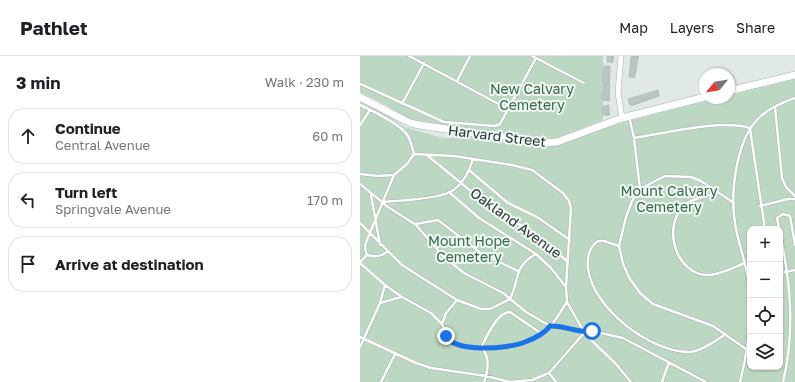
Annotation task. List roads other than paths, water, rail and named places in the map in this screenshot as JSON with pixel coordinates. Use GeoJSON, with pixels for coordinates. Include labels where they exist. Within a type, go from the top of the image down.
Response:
{"type":"FeatureCollection","features":[{"type":"Feature","properties":{"kind":"main road"},"geometry":{"type":"LineString","coordinates":[[735,90],[795,75]]}},
{"type":"Feature","properties":{"kind":"main road","name":"Harvard Street"},"geometry":{"type":"LineString","coordinates":[[360,97],[410,123],[544,144],[557,142],[622,118],[699,98]]}},
{"type":"Feature","properties":{"kind":"street"},"geometry":{"type":"LineString","coordinates":[[621,56],[618,93],[622,118]]}},
{"type":"Feature","properties":{"kind":"lane"},"geometry":{"type":"LineString","coordinates":[[409,56],[508,109]]}},
{"type":"Feature","properties":{"kind":"lane"},"geometry":{"type":"LineString","coordinates":[[457,81],[470,56]]}},
{"type":"Feature","properties":{"kind":"lane"},"geometry":{"type":"LineString","coordinates":[[532,56],[584,83]]}},
{"type":"Feature","properties":{"kind":"lane"},"geometry":{"type":"LineString","coordinates":[[360,84],[444,122],[487,126],[500,124],[536,58]]}},
{"type":"Feature","properties":{"kind":"lane"},"geometry":{"type":"LineString","coordinates":[[402,104],[424,63]]}},
{"type":"Feature","properties":{"kind":"lane"},"geometry":{"type":"LineString","coordinates":[[747,271],[735,222],[734,179],[737,162],[750,128],[762,115],[795,98]]}},
{"type":"Feature","properties":{"kind":"lane"},"geometry":{"type":"LineString","coordinates":[[360,105],[402,129],[408,136],[414,154]]}},
{"type":"Feature","properties":{"kind":"lane"},"geometry":{"type":"LineString","coordinates":[[775,107],[782,178],[786,187],[795,198]]}},
{"type":"Feature","properties":{"kind":"lane"},"geometry":{"type":"LineString","coordinates":[[360,125],[370,110]]}},
{"type":"Feature","properties":{"kind":"lane"},"geometry":{"type":"LineString","coordinates":[[629,116],[634,138],[640,189]]}},
{"type":"Feature","properties":{"kind":"lane"},"geometry":{"type":"LineString","coordinates":[[634,138],[723,125],[750,128]]}},
{"type":"Feature","properties":{"kind":"lane"},"geometry":{"type":"LineString","coordinates":[[750,128],[754,147],[760,206],[764,226]]}},
{"type":"Feature","properties":{"kind":"lane"},"geometry":{"type":"LineString","coordinates":[[414,154],[428,156],[440,154],[512,165],[532,170],[563,193],[569,201],[571,208],[566,287],[567,302],[584,333],[615,362],[630,382]]}},
{"type":"Feature","properties":{"kind":"lane"},"geometry":{"type":"LineString","coordinates":[[367,255],[365,248],[366,242],[394,175],[407,164],[414,154]]}},
{"type":"Feature","properties":{"kind":"lane","name":"Oakland Avenue"},"geometry":{"type":"LineString","coordinates":[[428,156],[488,205],[511,221],[528,228],[568,261]]}},
{"type":"Feature","properties":{"kind":"lane"},"geometry":{"type":"LineString","coordinates":[[382,202],[449,192],[461,183],[470,170],[473,159]]}},
{"type":"Feature","properties":{"kind":"lane"},"geometry":{"type":"LineString","coordinates":[[470,170],[508,203],[537,217],[570,241]]}},
{"type":"Feature","properties":{"kind":"lane"},"geometry":{"type":"LineString","coordinates":[[360,174],[378,176],[394,175]]}},
{"type":"Feature","properties":{"kind":"lane"},"geometry":{"type":"LineString","coordinates":[[734,203],[691,176],[665,176],[640,189],[632,201],[626,217],[619,246],[623,264],[630,279],[640,293],[652,304],[713,326],[746,349]]}},
{"type":"Feature","properties":{"kind":"lane"},"geometry":{"type":"LineString","coordinates":[[360,184],[382,202],[416,224],[443,256],[480,283],[503,293],[526,312],[550,326],[570,327],[584,333]]}},
{"type":"Feature","properties":{"kind":"lane"},"geometry":{"type":"LineString","coordinates":[[449,192],[479,218],[536,254],[551,268],[566,287]]}},
{"type":"Feature","properties":{"kind":"lane"},"geometry":{"type":"LineString","coordinates":[[717,193],[688,203],[678,212],[673,225],[672,242],[678,255],[687,266],[696,272],[708,275],[723,273],[745,263]]}},
{"type":"Feature","properties":{"kind":"lane"},"geometry":{"type":"LineString","coordinates":[[371,194],[380,245]]}},
{"type":"Feature","properties":{"kind":"lane"},"geometry":{"type":"LineString","coordinates":[[760,206],[788,198],[795,198]]}},
{"type":"Feature","properties":{"kind":"lane"},"geometry":{"type":"LineString","coordinates":[[778,226],[777,218],[783,214],[790,216],[795,245]]}},
{"type":"Feature","properties":{"kind":"lane"},"geometry":{"type":"LineString","coordinates":[[416,224],[438,220],[482,253],[518,271]]}},
{"type":"Feature","properties":{"kind":"lane"},"geometry":{"type":"LineString","coordinates":[[360,223],[402,266],[457,300],[481,309],[490,309],[510,299],[518,271],[528,259],[536,254]]}},
{"type":"Feature","properties":{"kind":"lane"},"geometry":{"type":"LineString","coordinates":[[619,246],[604,241],[598,241],[590,251],[587,262],[588,276],[595,292],[606,307],[620,320],[658,344],[677,351],[692,352],[701,349],[726,334]]}},
{"type":"Feature","properties":{"kind":"lane"},"geometry":{"type":"LineString","coordinates":[[783,250],[791,306],[791,336],[783,382]]}},
{"type":"Feature","properties":{"kind":"lane"},"geometry":{"type":"LineString","coordinates":[[367,255],[375,257],[382,256],[387,252]]}},
{"type":"Feature","properties":{"kind":"lane"},"geometry":{"type":"LineString","coordinates":[[367,255],[360,262],[385,285],[402,297],[431,313],[442,324],[449,341],[464,347],[515,345],[525,342],[542,334],[550,326],[567,302]]}},
{"type":"Feature","properties":{"kind":"lane"},"geometry":{"type":"LineString","coordinates":[[783,273],[795,270]]}},
{"type":"Feature","properties":{"kind":"lane"},"geometry":{"type":"LineString","coordinates":[[360,347],[380,303],[385,285]]}},
{"type":"Feature","properties":{"kind":"lane"},"geometry":{"type":"LineString","coordinates":[[380,303],[402,297]]}},
{"type":"Feature","properties":{"kind":"lane"},"geometry":{"type":"LineString","coordinates":[[740,382],[749,325],[750,298]]}},
{"type":"Feature","properties":{"kind":"lane"},"geometry":{"type":"LineString","coordinates":[[442,324],[446,313],[457,300]]}},
{"type":"Feature","properties":{"kind":"lane"},"geometry":{"type":"LineString","coordinates":[[481,347],[501,316],[506,312],[510,312],[542,334]]}},
{"type":"Feature","properties":{"kind":"lane"},"geometry":{"type":"LineString","coordinates":[[360,337],[395,354],[431,368],[486,376],[510,382],[532,380],[549,373],[584,333],[592,331],[623,338],[706,382]]}},
{"type":"Feature","properties":{"kind":"lane"},"geometry":{"type":"LineString","coordinates":[[481,347],[486,356],[488,369],[484,382]]}},
{"type":"Feature","properties":{"kind":"lane"},"geometry":{"type":"LineString","coordinates":[[381,382],[395,354]]}},
{"type":"Feature","properties":{"kind":"lane"},"geometry":{"type":"LineString","coordinates":[[662,382],[669,362]]}},
{"type":"Feature","properties":{"kind":"lane"},"geometry":{"type":"LineString","coordinates":[[549,373],[556,382]]}},
{"type":"Feature","properties":{"kind":"park label","name":"New Calvary Cemetery"},"geometry":{"type":"Point","coordinates":[532,98]}},
{"type":"Feature","properties":{"kind":"park label","name":"Mount Calvary Cemetery"},"geometry":{"type":"Point","coordinates":[669,200]}},
{"type":"Feature","properties":{"kind":"park label","name":"Mount Hope Cemetery"},"geometry":{"type":"Point","coordinates":[469,250]}}]}
